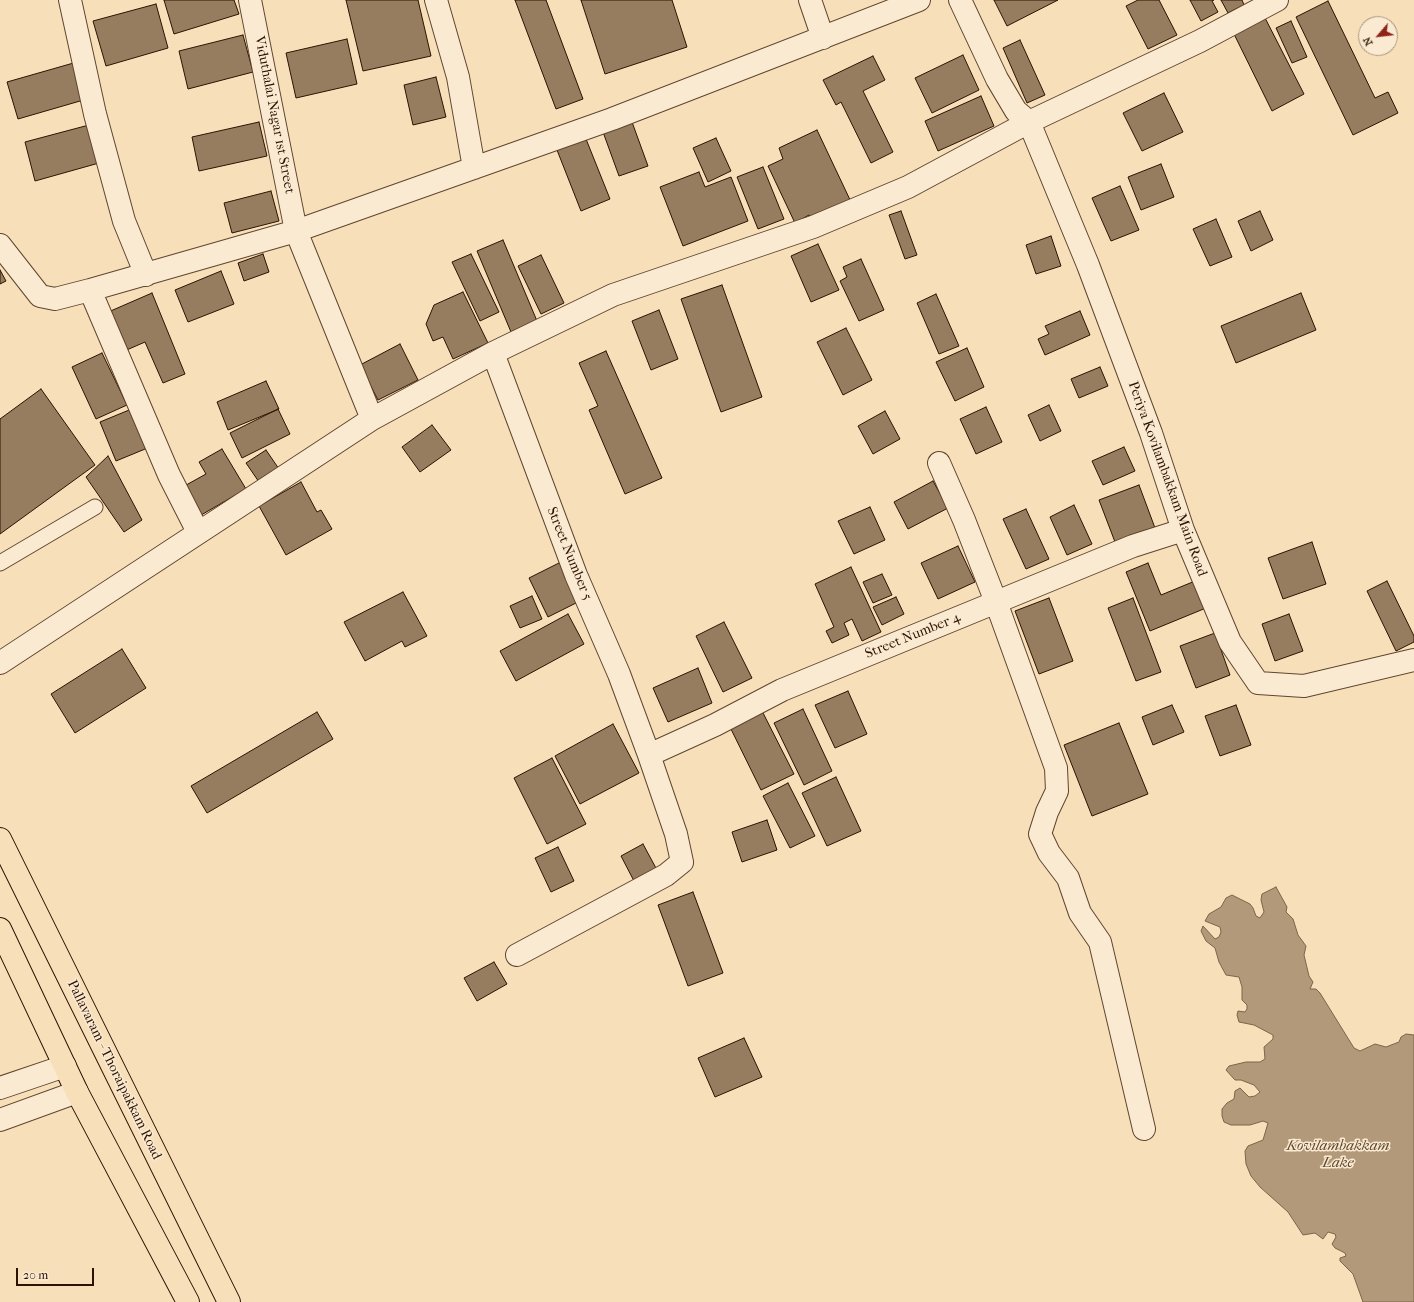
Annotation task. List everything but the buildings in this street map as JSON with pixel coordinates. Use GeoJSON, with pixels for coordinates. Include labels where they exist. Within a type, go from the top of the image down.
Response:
{"type":"FeatureCollection","features":[{"type":"Feature","properties":{"kind":"main road","name":"Pallavaram - Thoraipakkam Road"},"geometry":{"type":"LineString","coordinates":[[0,839],[229,1302]]}},
{"type":"Feature","properties":{"kind":"main road"},"geometry":{"type":"LineString","coordinates":[[0,929],[77,1092],[188,1302]]}},
{"type":"Feature","properties":{"kind":"street"},"geometry":{"type":"LineString","coordinates":[[70,0],[95,114],[122,213],[146,275]]}},
{"type":"Feature","properties":{"kind":"street","name":"Viduthalai Nagar 1st Street"},"geometry":{"type":"LineString","coordinates":[[250,0],[296,231],[372,419]]}},
{"type":"Feature","properties":{"kind":"street"},"geometry":{"type":"LineString","coordinates":[[436,0],[458,77],[474,168]]}},
{"type":"Feature","properties":{"kind":"street"},"geometry":{"type":"LineString","coordinates":[[810,0],[823,38]]}},
{"type":"Feature","properties":{"kind":"street"},"geometry":{"type":"LineString","coordinates":[[0,245],[40,296],[55,299],[90,290],[296,231],[612,119],[919,0]]}},
{"type":"Feature","properties":{"kind":"street"},"geometry":{"type":"LineString","coordinates":[[960,0],[997,79],[1016,111],[1029,122]]}},
{"type":"Feature","properties":{"kind":"street"},"geometry":{"type":"LineString","coordinates":[[0,663],[372,419],[493,353],[613,295],[813,227],[908,187],[1029,122],[1200,41],[1277,0]]}},
{"type":"Feature","properties":{"kind":"street","name":"Periya Kovilambakkam Main Road"},"geometry":{"type":"LineString","coordinates":[[1029,122],[1088,264],[1151,433],[1183,530],[1230,642],[1258,683],[1304,686],[1414,660]]}},
{"type":"Feature","properties":{"kind":"street"},"geometry":{"type":"LineString","coordinates":[[90,290],[169,475],[198,532]]}},
{"type":"Feature","properties":{"kind":"street","name":"Street Number 5"},"geometry":{"type":"LineString","coordinates":[[493,353],[571,560],[619,674],[676,834],[682,862],[666,875],[517,955]]}},
{"type":"Feature","properties":{"kind":"street"},"geometry":{"type":"LineString","coordinates":[[939,463],[964,520],[996,602],[1056,768],[1057,791],[1047,812],[1040,834],[1049,853],[1068,878],[1080,913],[1100,942],[1144,1129]]}},
{"type":"Feature","properties":{"kind":"street","name":"Street Number 4"},"geometry":{"type":"LineString","coordinates":[[649,755],[715,725],[782,690],[1133,546],[1183,530]]}},
{"type":"Feature","properties":{"kind":"street"},"geometry":{"type":"LineString","coordinates":[[0,1088],[65,1066]]}},
{"type":"Feature","properties":{"kind":"street"},"geometry":{"type":"LineString","coordinates":[[0,1120],[77,1092]]}},
{"type":"Feature","properties":{"kind":"lane"},"geometry":{"type":"LineString","coordinates":[[0,563],[95,507]]}},
{"type":"Feature","properties":{"kind":"water","name":"Kovilambakkam Lake"},"geometry":{"type":"Polygon","coordinates":[[[1276,887],[1287,907],[1286,912],[1293,919],[1298,935],[1306,946],[1304,955],[1309,976],[1313,982],[1310,989],[1316,989],[1320,993],[1354,1048],[1360,1051],[1375,1044],[1386,1047],[1399,1042],[1401,1037],[1406,1034],[1414,1035],[1414,1302],[1363,1302],[1353,1274],[1340,1261],[1340,1258],[1346,1256],[1345,1253],[1335,1248],[1332,1244],[1336,1237],[1335,1234],[1328,1232],[1323,1239],[1315,1233],[1303,1235],[1288,1212],[1260,1187],[1251,1176],[1246,1164],[1245,1151],[1248,1146],[1263,1140],[1268,1123],[1263,1121],[1250,1125],[1231,1125],[1224,1122],[1222,1116],[1222,1109],[1227,1103],[1234,1099],[1235,1091],[1240,1088],[1249,1097],[1255,1096],[1260,1092],[1254,1085],[1241,1080],[1235,1080],[1226,1070],[1229,1066],[1246,1062],[1260,1062],[1265,1059],[1264,1047],[1273,1039],[1273,1035],[1254,1025],[1239,1022],[1237,1015],[1238,1011],[1245,1012],[1247,1005],[1242,1000],[1242,987],[1239,977],[1226,975],[1219,962],[1215,948],[1206,941],[1201,931],[1203,926],[1215,939],[1219,937],[1221,932],[1220,927],[1205,921],[1209,914],[1221,907],[1226,898],[1232,895],[1250,904],[1256,916],[1260,918],[1264,912],[1261,900],[1262,894],[1276,887]]]}}]}
